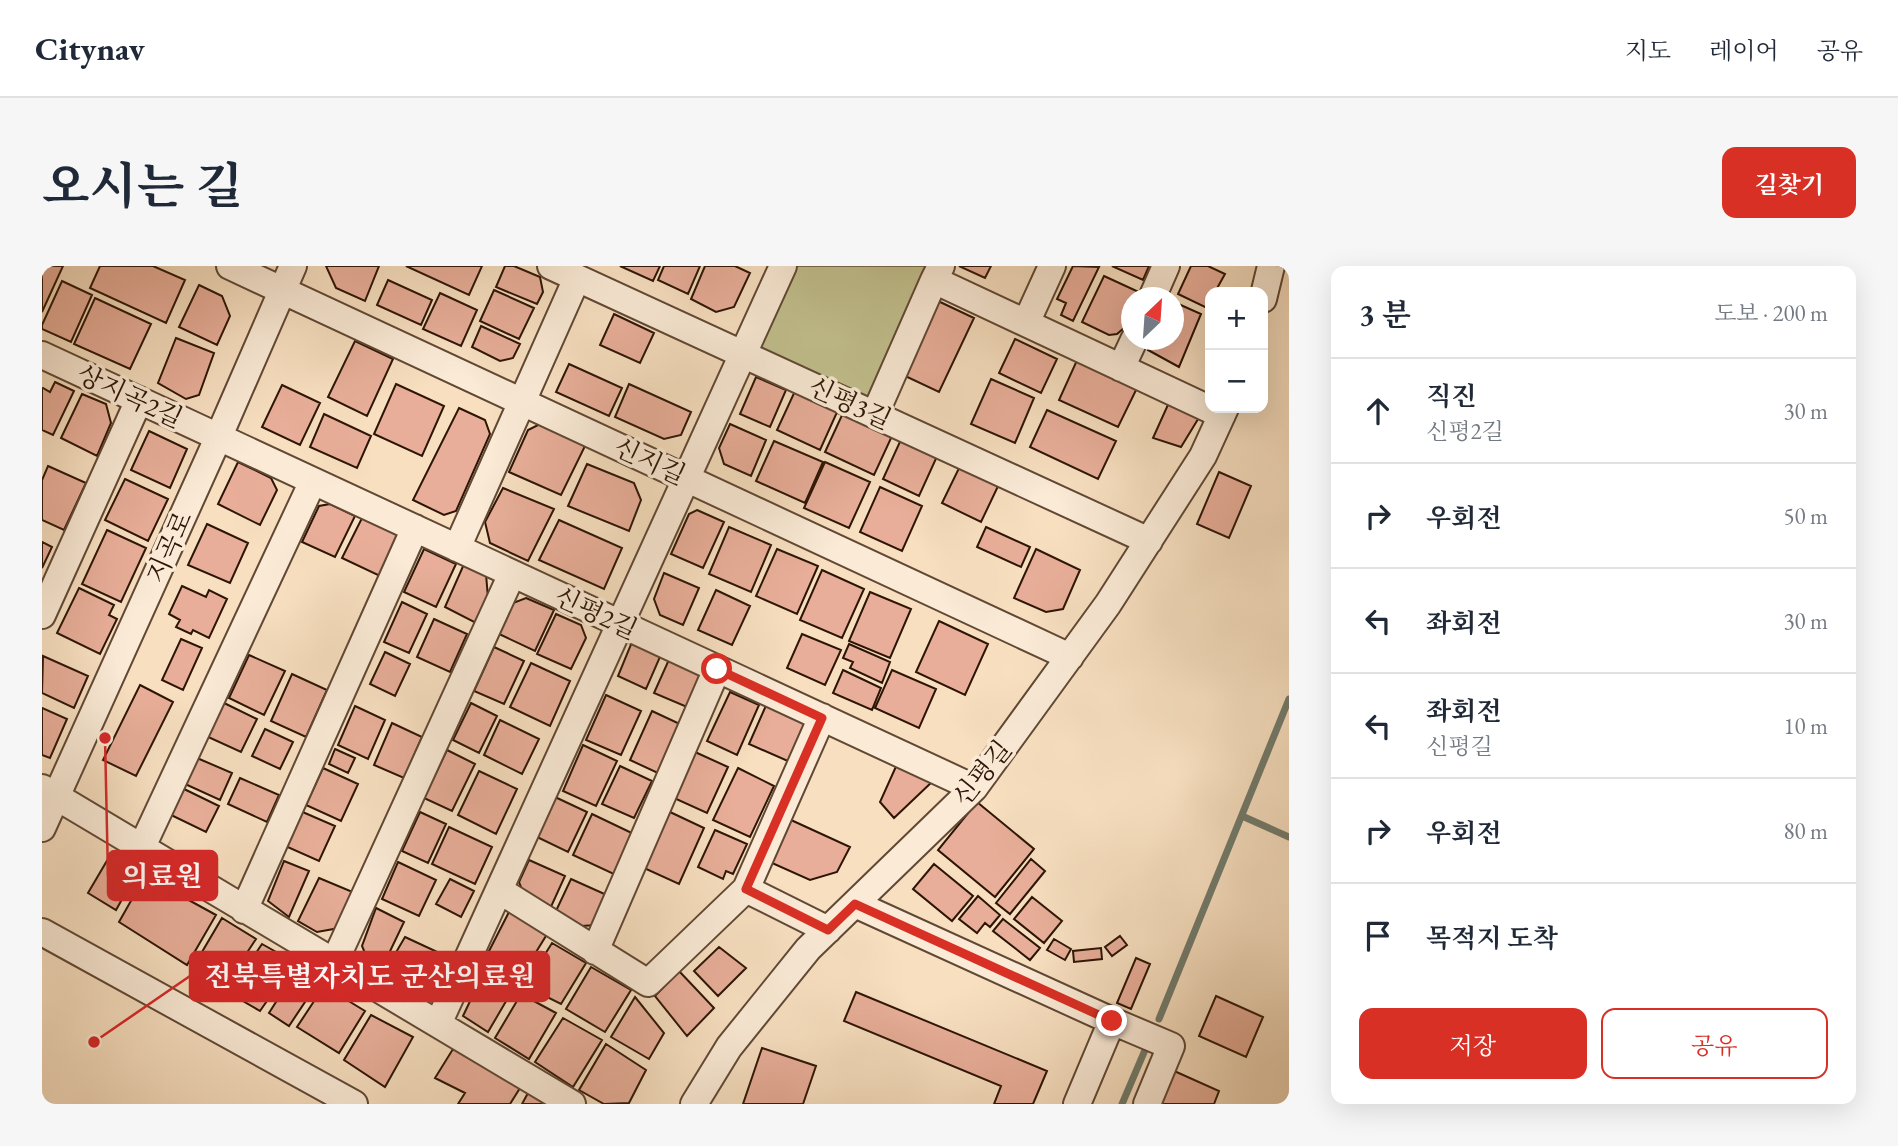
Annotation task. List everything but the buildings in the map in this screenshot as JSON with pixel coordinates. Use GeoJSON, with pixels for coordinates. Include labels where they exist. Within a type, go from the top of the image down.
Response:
{"type":"FeatureCollection","features":[{"type":"Feature","properties":{"kind":"street","name":"신지길"},"geometry":{"type":"LineString","coordinates":[[230,266],[1070,657]]}},
{"type":"Feature","properties":{"kind":"street","name":"지곡로"},"geometry":{"type":"LineString","coordinates":[[42,828],[50,793],[219,436],[293,266]]}},
{"type":"Feature","properties":{"kind":"street","name":"신평3길"},"geometry":{"type":"LineString","coordinates":[[551,266],[1149,541]]}},
{"type":"Feature","properties":{"kind":"street"},"geometry":{"type":"LineString","coordinates":[[438,1024],[783,266]]}},
{"type":"Feature","properties":{"kind":"street"},"geometry":{"type":"LineString","coordinates":[[1026,323],[1052,266]]}},
{"type":"Feature","properties":{"kind":"street"},"geometry":{"type":"LineString","coordinates":[[1157,287],[1166,266]]}},
{"type":"Feature","properties":{"kind":"street"},"geometry":{"type":"LineString","coordinates":[[1266,287],[1271,266]]}},
{"type":"Feature","properties":{"kind":"street"},"geometry":{"type":"LineString","coordinates":[[875,414],[938,273],[1026,323],[1121,368],[1205,403]]}},
{"type":"Feature","properties":{"kind":"street"},"geometry":{"type":"LineString","coordinates":[[457,548],[577,278]]}},
{"type":"Feature","properties":{"kind":"street"},"geometry":{"type":"LineString","coordinates":[[1121,368],[1129,350]]}},
{"type":"Feature","properties":{"kind":"street","name":"상지곡2길"},"geometry":{"type":"LineString","coordinates":[[43,358],[219,436]]}},
{"type":"Feature","properties":{"kind":"street"},"geometry":{"type":"LineString","coordinates":[[42,615],[139,400]]}},
{"type":"Feature","properties":{"kind":"street","name":"신평길"},"geometry":{"type":"LineString","coordinates":[[694,1104],[729,1048],[808,949],[974,788],[1108,604],[1203,456],[1222,413]]}},
{"type":"Feature","properties":{"kind":"street","name":"신평2길"},"geometry":{"type":"LineString","coordinates":[[219,436],[974,788]]}},
{"type":"Feature","properties":{"kind":"street"},"geometry":{"type":"LineString","coordinates":[[141,849],[313,481]]}},
{"type":"Feature","properties":{"kind":"street"},"geometry":{"type":"LineString","coordinates":[[244,910],[415,528]]}},
{"type":"Feature","properties":{"kind":"street"},"geometry":{"type":"LineString","coordinates":[[334,963],[512,573]]}},
{"type":"Feature","properties":{"kind":"street"},"geometry":{"type":"LineString","coordinates":[[595,951],[717,669]]}},
{"type":"Feature","properties":{"kind":"street"},"geometry":{"type":"LineString","coordinates":[[499,890],[648,983],[746,889],[822,718]]}},
{"type":"Feature","properties":{"kind":"street"},"geometry":{"type":"LineString","coordinates":[[50,793],[572,1104]]}},
{"type":"Feature","properties":{"kind":"street"},"geometry":{"type":"LineString","coordinates":[[746,889],[828,930]]}},
{"type":"Feature","properties":{"kind":"street"},"geometry":{"type":"LineString","coordinates":[[855,904],[1171,1046],[1147,1104]]}},
{"type":"Feature","properties":{"kind":"street"},"geometry":{"type":"LineString","coordinates":[[42,932],[354,1104]]}},
{"type":"Feature","properties":{"kind":"street"},"geometry":{"type":"LineString","coordinates":[[1077,1104],[1112,1021]]}},
{"type":"Feature","properties":{"kind":"shaded area"},"geometry":{"type":"Polygon","coordinates":[[[790,266],[934,266],[874,400],[754,345],[790,266]]]}},
{"type":"Feature","properties":{"kind":"waterway"},"geometry":{"type":"LineString","coordinates":[[1159,1019],[1289,699]]}},
{"type":"Feature","properties":{"kind":"waterway"},"geometry":{"type":"LineString","coordinates":[[1242,816],[1289,837]]}},
{"type":"Feature","properties":{"kind":"waterway"},"geometry":{"type":"LineString","coordinates":[[1122,1104],[1148,1043]]}},
{"type":"Feature","properties":{"kind":"place","name":"의료원"},"geometry":{"type":"Point","coordinates":[105,738]}},
{"type":"Feature","properties":{"kind":"place","name":"전북특별자치도 군산의료원"},"geometry":{"type":"Point","coordinates":[94,1042]}},
{"type":"Feature","properties":{"kind":"route"},"geometry":{"type":"LineString","coordinates":[[717,669],[822,718],[746,889],[828,930],[855,904],[1112,1021]]}}]}
